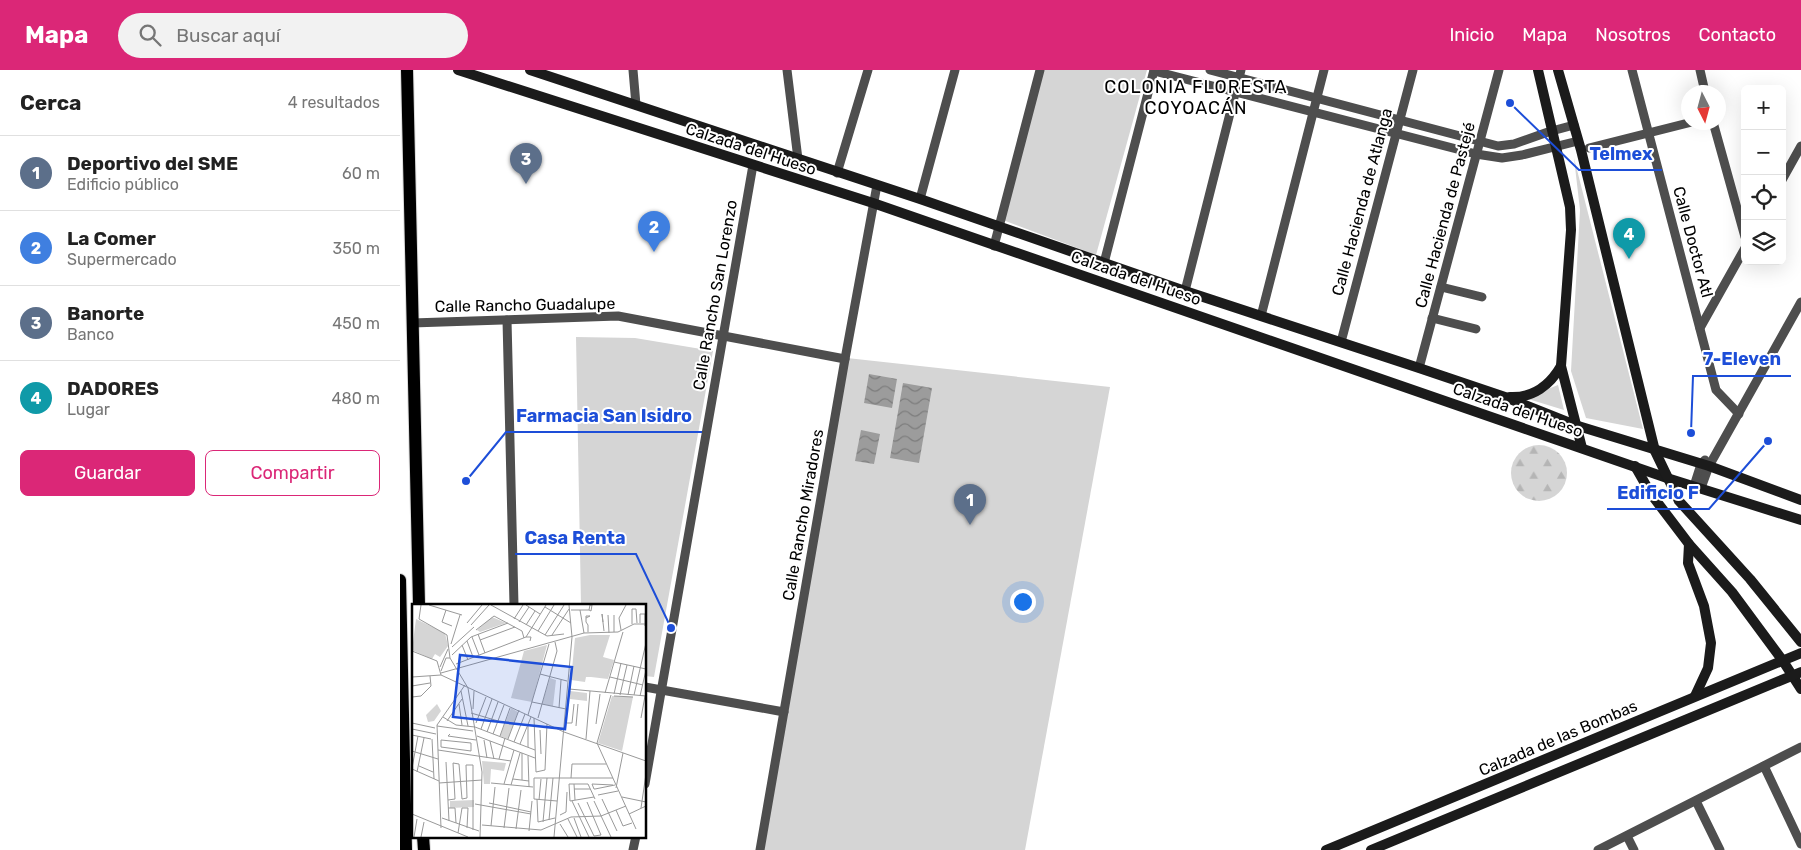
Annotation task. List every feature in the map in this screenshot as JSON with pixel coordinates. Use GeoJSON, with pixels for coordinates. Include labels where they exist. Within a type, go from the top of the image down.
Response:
{"type":"FeatureCollection","features":[{"type":"Feature","properties":{"kind":"main road"},"geometry":{"type":"LineString","coordinates":[[407,70],[419,604]]}},
{"type":"Feature","properties":{"kind":"main road","name":"Calzada del Hueso"},"geometry":{"type":"LineString","coordinates":[[458,70],[873,203],[1667,478],[1801,520]]}},
{"type":"Feature","properties":{"kind":"main road","name":"Calzada del Hueso"},"geometry":{"type":"LineString","coordinates":[[530,70],[920,199],[1185,291],[1505,397],[1575,425],[1705,465],[1801,500]]}},
{"type":"Feature","properties":{"kind":"main road"},"geometry":{"type":"LineString","coordinates":[[1538,70],[1570,207],[1562,366],[1582,448]]}},
{"type":"Feature","properties":{"kind":"main road"},"geometry":{"type":"LineString","coordinates":[[1558,70],[1574,125],[1656,451],[1667,478],[1679,501],[1750,579],[1801,642]]}},
{"type":"Feature","properties":{"kind":"main road"},"geometry":{"type":"LineString","coordinates":[[1505,397],[1523,396],[1540,389],[1553,379],[1562,366]]}},
{"type":"Feature","properties":{"kind":"main road"},"geometry":{"type":"LineString","coordinates":[[1635,466],[1651,494],[1689,544],[1732,592],[1783,661],[1797,674],[1801,689]]}},
{"type":"Feature","properties":{"kind":"main road"},"geometry":{"type":"LineString","coordinates":[[1689,544],[1688,564],[1704,606],[1712,643],[1708,668],[1695,696]]}},
{"type":"Feature","properties":{"kind":"main road"},"geometry":{"type":"LineString","coordinates":[[400,580],[406,850]]}},
{"type":"Feature","properties":{"kind":"main road","name":"Calzada de las Bombas"},"geometry":{"type":"LineString","coordinates":[[1326,850],[1801,653]]}},
{"type":"Feature","properties":{"kind":"main road","name":"Calzada de las Bombas"},"geometry":{"type":"LineString","coordinates":[[1371,850],[1797,674]]}},
{"type":"Feature","properties":{"kind":"street"},"geometry":{"type":"LineString","coordinates":[[633,70],[636,105]]}},
{"type":"Feature","properties":{"kind":"street"},"geometry":{"type":"LineString","coordinates":[[787,70],[798,159]]}},
{"type":"Feature","properties":{"kind":"street"},"geometry":{"type":"LineString","coordinates":[[920,199],[955,70]]}},
{"type":"Feature","properties":{"kind":"street"},"geometry":{"type":"LineString","coordinates":[[994,246],[1040,70]]}},
{"type":"Feature","properties":{"kind":"street"},"geometry":{"type":"LineString","coordinates":[[1104,263],[1154,70],[1476,154],[1502,158],[1578,141]]}},
{"type":"Feature","properties":{"kind":"street"},"geometry":{"type":"LineString","coordinates":[[1210,70],[1240,74],[1317,98],[1505,146],[1574,125]]}},
{"type":"Feature","properties":{"kind":"street"},"geometry":{"type":"LineString","coordinates":[[1261,316],[1324,70]]}},
{"type":"Feature","properties":{"kind":"street","name":"Calle Hacienda de Atlanga"},"geometry":{"type":"LineString","coordinates":[[1341,342],[1413,70]]}},
{"type":"Feature","properties":{"kind":"street","name":"Calle Hacienda de Pastejé"},"geometry":{"type":"LineString","coordinates":[[1419,368],[1499,70]]}},
{"type":"Feature","properties":{"kind":"street","name":"Calle Doctor Atl"},"geometry":{"type":"LineString","coordinates":[[1632,70],[1716,390],[1739,414]]}},
{"type":"Feature","properties":{"kind":"street"},"geometry":{"type":"LineString","coordinates":[[1700,70],[1703,85]]}},
{"type":"Feature","properties":{"kind":"street"},"geometry":{"type":"LineString","coordinates":[[837,173],[867,71]]}},
{"type":"Feature","properties":{"kind":"street"},"geometry":{"type":"LineString","coordinates":[[1185,291],[1240,74]]}},
{"type":"Feature","properties":{"kind":"street"},"geometry":{"type":"LineString","coordinates":[[1588,148],[1681,125]]}},
{"type":"Feature","properties":{"kind":"street"},"geometry":{"type":"LineString","coordinates":[[1715,130],[1741,223]]}},
{"type":"Feature","properties":{"kind":"street"},"geometry":{"type":"LineString","coordinates":[[1785,175],[1801,146]]}},
{"type":"Feature","properties":{"kind":"street","name":"Calle Rancho San Lorenzo"},"geometry":{"type":"LineString","coordinates":[[646,778],[753,165]]}},
{"type":"Feature","properties":{"kind":"street","name":"Calle Rancho Miradores"},"geometry":{"type":"LineString","coordinates":[[760,850],[876,185]]}},
{"type":"Feature","properties":{"kind":"street"},"geometry":{"type":"LineString","coordinates":[[1700,328],[1741,255]]}},
{"type":"Feature","properties":{"kind":"street"},"geometry":{"type":"LineString","coordinates":[[1441,287],[1482,297]]}},
{"type":"Feature","properties":{"kind":"street"},"geometry":{"type":"LineString","coordinates":[[1698,487],[1705,465],[1721,444],[1739,414],[1801,302]]}},
{"type":"Feature","properties":{"kind":"street","name":"Calle Rancho Guadalupe"},"geometry":{"type":"LineString","coordinates":[[412,323],[618,316],[845,359]]}},
{"type":"Feature","properties":{"kind":"street"},"geometry":{"type":"LineString","coordinates":[[1432,318],[1476,329]]}},
{"type":"Feature","properties":{"kind":"street"},"geometry":{"type":"LineString","coordinates":[[507,320],[514,604]]}},
{"type":"Feature","properties":{"kind":"street"},"geometry":{"type":"LineString","coordinates":[[646,687],[784,712]]}},
{"type":"Feature","properties":{"kind":"street"},"geometry":{"type":"LineString","coordinates":[[1598,850],[1801,747]]}},
{"type":"Feature","properties":{"kind":"street"},"geometry":{"type":"LineString","coordinates":[[1764,766],[1801,844]]}},
{"type":"Feature","properties":{"kind":"street"},"geometry":{"type":"LineString","coordinates":[[1696,800],[1720,850]]}},
{"type":"Feature","properties":{"kind":"street"},"geometry":{"type":"LineString","coordinates":[[1626,836],[1634,850]]}},
{"type":"Feature","properties":{"kind":"green space"},"geometry":{"type":"Polygon","coordinates":[[[1044,70],[1147,70],[1096,255],[1003,220],[1044,70]]]}},
{"type":"Feature","properties":{"kind":"green space"},"geometry":{"type":"Polygon","coordinates":[[[1574,158],[1643,429],[1586,418],[1571,371],[1580,210],[1574,158]]]}},
{"type":"Feature","properties":{"kind":"green space"},"geometry":{"type":"Polygon","coordinates":[[[576,337],[635,338],[713,351],[654,677],[646,676],[646,604],[581,604],[576,337]]]}},
{"type":"Feature","properties":{"kind":"green space"},"geometry":{"type":"Polygon","coordinates":[[[847,358],[1110,387],[1025,850],[764,850],[847,358]]]}},
{"type":"Feature","properties":{"kind":"green space"},"geometry":{"type":"Polygon","coordinates":[[[1558,385],[1564,410],[1525,398],[1558,385]]]}},
{"type":"Feature","properties":{"kind":"green space"},"geometry":{"type":"Polygon","coordinates":[[[1539,445],[1550,447],[1559,453],[1565,462],[1567,473],[1565,484],[1559,493],[1550,499],[1539,501],[1528,499],[1519,493],[1513,484],[1511,473],[1513,462],[1519,453],[1528,447],[1539,445]]]}},
{"type":"Feature","properties":{"kind":"water"},"geometry":{"type":"Polygon","coordinates":[[[869,374],[897,379],[892,408],[864,403],[869,374]]]}},
{"type":"Feature","properties":{"kind":"water"},"geometry":{"type":"Polygon","coordinates":[[[903,383],[932,388],[919,463],[890,458],[903,383]]]}},
{"type":"Feature","properties":{"kind":"water"},"geometry":{"type":"Polygon","coordinates":[[[861,430],[880,434],[874,464],[855,461],[861,430]]]}},
{"type":"Feature","properties":{"kind":"place","name":"Telmex"},"geometry":{"type":"Point","coordinates":[1510,103]}},
{"type":"Feature","properties":{"kind":"place","name":"Banorte"},"geometry":{"type":"Point","coordinates":[526,184]}},
{"type":"Feature","properties":{"kind":"place","name":"La Comer"},"geometry":{"type":"Point","coordinates":[654,252]}},
{"type":"Feature","properties":{"kind":"place","name":"DADORES"},"geometry":{"type":"Point","coordinates":[1629,259]}},
{"type":"Feature","properties":{"kind":"place","name":"7-Eleven"},"geometry":{"type":"Point","coordinates":[1691,433]}},
{"type":"Feature","properties":{"kind":"place","name":"Edificio F"},"geometry":{"type":"Point","coordinates":[1768,441]}},
{"type":"Feature","properties":{"kind":"place","name":"Farmacia San Isidro"},"geometry":{"type":"Point","coordinates":[466,481]}},
{"type":"Feature","properties":{"kind":"place","name":"Deportivo del SME"},"geometry":{"type":"Point","coordinates":[970,525]}},
{"type":"Feature","properties":{"kind":"place","name":"Casa Renta"},"geometry":{"type":"Point","coordinates":[671,628]}},
{"type":"Feature","properties":{"kind":"district","name":"COLONIA FLORESTA COYOACÁN"},"geometry":{"type":"Point","coordinates":[1196,97]}}]}
